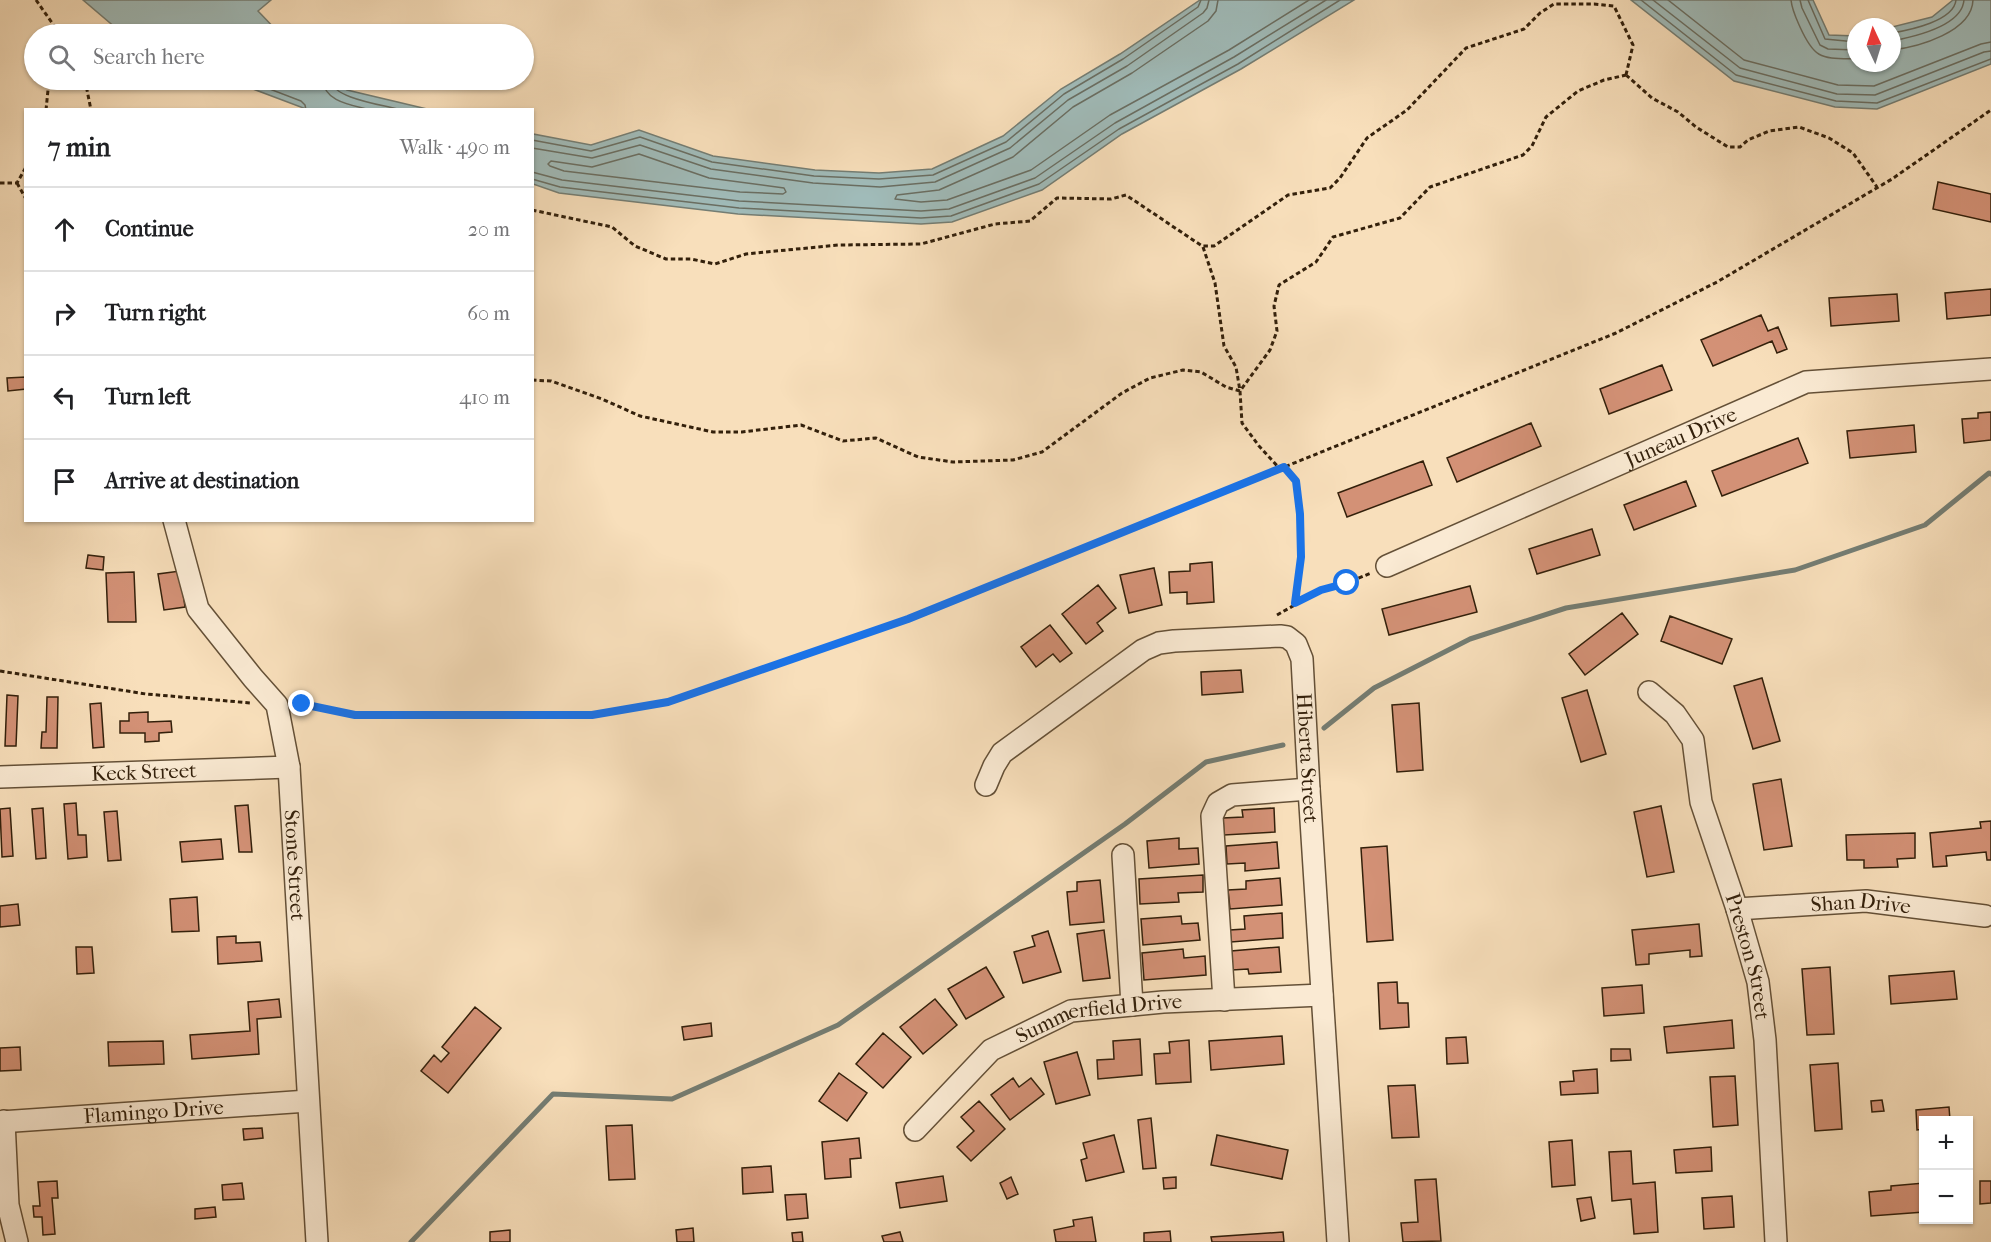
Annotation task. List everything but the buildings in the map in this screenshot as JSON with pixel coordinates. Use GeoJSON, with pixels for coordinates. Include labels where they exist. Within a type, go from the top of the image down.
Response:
{"type":"FeatureCollection","features":[{"type":"Feature","properties":{"kind":"street","name":"Juneau Drive"},"geometry":{"type":"LineString","coordinates":[[1387,566],[1806,382],[1991,369]]}},
{"type":"Feature","properties":{"kind":"street","name":"Stone Street"},"geometry":{"type":"LineString","coordinates":[[175,522],[198,609],[277,705],[289,767],[317,1242]]}},
{"type":"Feature","properties":{"kind":"street","name":"Hiberta Street"},"geometry":{"type":"LineString","coordinates":[[986,785],[1002,753],[1143,650],[1159,643],[1174,641],[1280,636],[1287,637],[1296,644],[1302,659],[1308,789],[1338,1242]]}},
{"type":"Feature","properties":{"kind":"street","name":"Preston Street"},"geometry":{"type":"LineString","coordinates":[[1649,692],[1675,714],[1693,740],[1701,802],[1737,909],[1758,982],[1776,1242]]}},
{"type":"Feature","properties":{"kind":"street","name":"Keck Street"},"geometry":{"type":"LineString","coordinates":[[0,777],[289,767]]}},
{"type":"Feature","properties":{"kind":"street"},"geometry":{"type":"LineString","coordinates":[[1224,1000],[1212,816],[1218,803],[1232,795],[1308,789]]}},
{"type":"Feature","properties":{"kind":"street"},"geometry":{"type":"LineString","coordinates":[[1123,855],[1132,1005]]}},
{"type":"Feature","properties":{"kind":"street","name":"Shan Drive"},"geometry":{"type":"LineString","coordinates":[[1737,909],[1866,901],[1985,916]]}},
{"type":"Feature","properties":{"kind":"street","name":"Summerfield Drive"},"geometry":{"type":"LineString","coordinates":[[915,1130],[991,1050],[1071,1011],[1132,1005],[1322,995]]}},
{"type":"Feature","properties":{"kind":"street","name":"Flamingo Drive"},"geometry":{"type":"LineString","coordinates":[[2,1121],[308,1101]]}},
{"type":"Feature","properties":{"kind":"street"},"geometry":{"type":"LineString","coordinates":[[2,1121],[8,1205],[17,1242]]}},
{"type":"Feature","properties":{"kind":"path"},"geometry":{"type":"LineString","coordinates":[[36,0],[53,24]]}},
{"type":"Feature","properties":{"kind":"path"},"geometry":{"type":"LineString","coordinates":[[1608,0],[1614,6],[1633,45],[1626,75]]}},
{"type":"Feature","properties":{"kind":"path"},"geometry":{"type":"LineString","coordinates":[[534,210],[612,226],[635,246],[666,259],[691,259],[715,264],[746,254],[838,245],[921,244],[995,224],[1030,221],[1057,198],[1111,199],[1126,195],[1203,246],[1214,246],[1288,195],[1330,188],[1367,138],[1407,110],[1466,48],[1524,29],[1540,13],[1554,4],[1614,6]]}},
{"type":"Feature","properties":{"kind":"path"},"geometry":{"type":"LineString","coordinates":[[1626,75],[1652,98],[1678,112],[1696,127],[1728,147],[1740,147],[1748,140],[1769,131],[1798,127],[1829,138],[1853,153],[1877,187]]}},
{"type":"Feature","properties":{"kind":"path"},"geometry":{"type":"LineString","coordinates":[[1240,391],[1269,350],[1277,331],[1274,306],[1279,285],[1316,262],[1333,237],[1400,218],[1430,187],[1523,155],[1532,146],[1546,117],[1578,92],[1604,80],[1626,75]]}},
{"type":"Feature","properties":{"kind":"path"},"geometry":{"type":"LineString","coordinates":[[46,108],[48,90]]}},
{"type":"Feature","properties":{"kind":"path"},"geometry":{"type":"LineString","coordinates":[[87,90],[91,108]]}},
{"type":"Feature","properties":{"kind":"path"},"geometry":{"type":"LineString","coordinates":[[0,671],[146,694],[277,705],[302,704],[355,715],[592,715],[668,702],[908,619],[1616,333],[1718,282],[1877,187],[1991,110]]}},
{"type":"Feature","properties":{"kind":"path"},"geometry":{"type":"LineString","coordinates":[[17,183],[24,171]]}},
{"type":"Feature","properties":{"kind":"path"},"geometry":{"type":"LineString","coordinates":[[0,183],[17,183]]}},
{"type":"Feature","properties":{"kind":"path"},"geometry":{"type":"LineString","coordinates":[[17,183],[24,195]]}},
{"type":"Feature","properties":{"kind":"path"},"geometry":{"type":"LineString","coordinates":[[1203,246],[1215,283],[1224,346],[1236,367],[1242,423],[1280,469]]}},
{"type":"Feature","properties":{"kind":"path"},"geometry":{"type":"LineString","coordinates":[[534,380],[551,381],[602,399],[640,416],[713,432],[742,432],[801,425],[843,441],[876,438],[918,457],[953,462],[1013,460],[1042,452],[1122,393],[1150,378],[1183,370],[1201,372],[1226,387],[1240,391]]}},
{"type":"Feature","properties":{"kind":"path"},"geometry":{"type":"LineString","coordinates":[[1284,467],[1296,481],[1300,514],[1301,557],[1295,603]]}},
{"type":"Feature","properties":{"kind":"path"},"geometry":{"type":"LineString","coordinates":[[1277,615],[1321,590],[1347,583],[1387,566]]}},
{"type":"Feature","properties":{"kind":"water"},"geometry":{"type":"Polygon","coordinates":[[[83,0],[271,0],[258,11],[270,24],[111,24],[83,0]]]}},
{"type":"Feature","properties":{"kind":"water"},"geometry":{"type":"Polygon","coordinates":[[[1200,0],[1354,0],[1241,69],[1122,134],[1042,190],[952,222],[921,224],[738,214],[559,193],[534,184],[534,134],[591,145],[639,130],[713,156],[815,170],[879,173],[932,169],[1003,136],[1061,89],[1120,54],[1200,0]]]}},
{"type":"Feature","properties":{"kind":"water"},"geometry":{"type":"Polygon","coordinates":[[[1631,0],[1813,0],[1829,35],[1847,36],[1847,72],[1901,72],[1901,25],[1932,17],[1953,0],[1991,0],[1991,64],[1877,109],[1835,107],[1734,81],[1631,0]]]}},
{"type":"Feature","properties":{"kind":"water"},"geometry":{"type":"Polygon","coordinates":[[[256,90],[347,90],[423,108],[303,108],[256,90]]]}},
{"type":"Feature","properties":{"kind":"waterway"},"geometry":{"type":"LineString","coordinates":[[1324,728],[1374,688],[1470,639],[1566,608],[1795,570],[1925,525],[1989,473],[1991,474]]}},
{"type":"Feature","properties":{"kind":"waterway"},"geometry":{"type":"LineString","coordinates":[[411,1242],[553,1094],[672,1099],[838,1025],[1125,824],[1206,762],[1283,745]]}},
{"type":"Feature","properties":{"kind":"route"},"geometry":{"type":"LineString","coordinates":[[302,704],[355,715],[592,715],[668,702],[908,619],[1284,467],[1296,481],[1300,514],[1301,557],[1295,603],[1321,590],[1347,583]]}}]}
